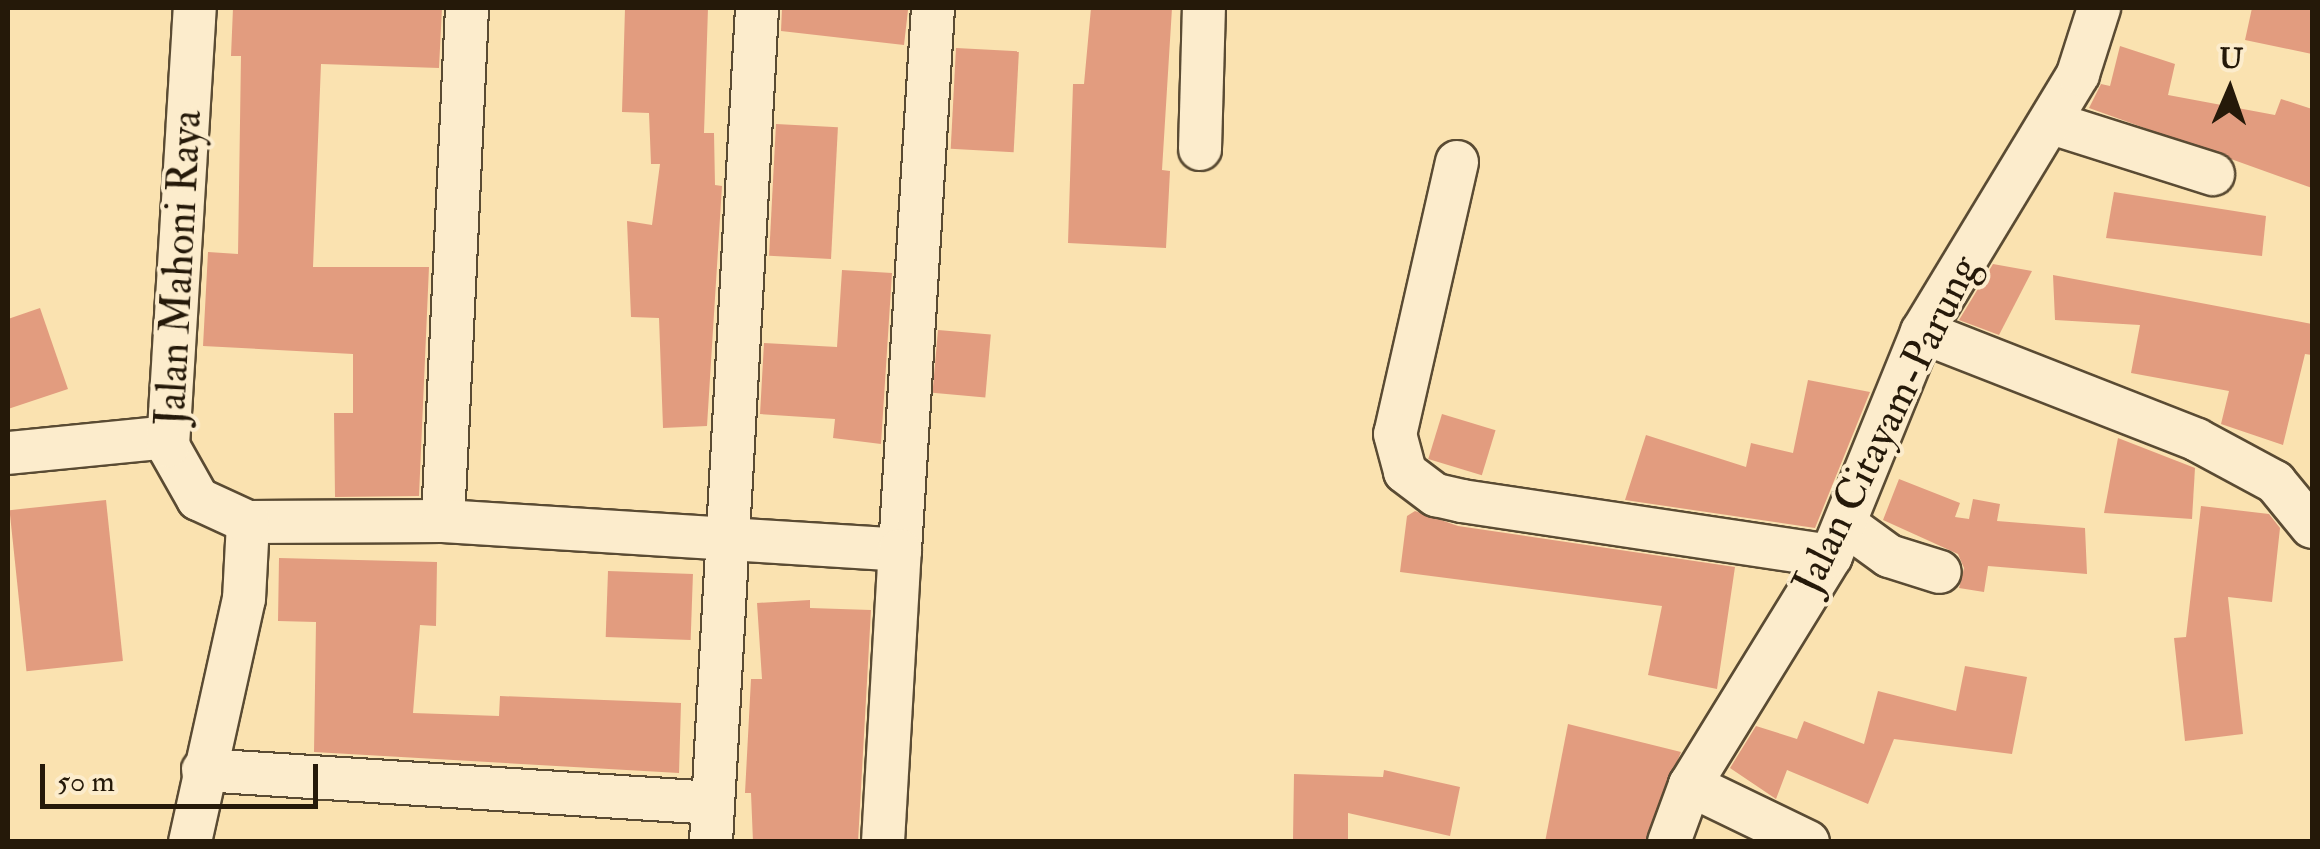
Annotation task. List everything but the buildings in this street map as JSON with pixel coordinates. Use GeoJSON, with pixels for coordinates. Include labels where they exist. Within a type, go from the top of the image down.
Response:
{"type":"FeatureCollection","features":[{"type":"Feature","properties":{"kind":"street","name":"Jalan Mahoni Raya"},"geometry":{"type":"LineString","coordinates":[[195,8],[167,437],[186,487],[248,522]]}},
{"type":"Feature","properties":{"kind":"street"},"geometry":{"type":"LineString","coordinates":[[444,521],[467,8]]}},
{"type":"Feature","properties":{"kind":"street"},"geometry":{"type":"LineString","coordinates":[[203,770],[712,822],[724,543],[757,8]]}},
{"type":"Feature","properties":{"kind":"street"},"geometry":{"type":"LineString","coordinates":[[883,842],[934,8]]}},
{"type":"Feature","properties":{"kind":"street"},"geometry":{"type":"LineString","coordinates":[[1200,149],[1204,8]]}},
{"type":"Feature","properties":{"kind":"street","name":"Jalan Citayam-Parung"},"geometry":{"type":"LineString","coordinates":[[1669,842],[1690,784],[1838,540],[1922,332],[2052,123],[2099,8]]}},
{"type":"Feature","properties":{"kind":"street"},"geometry":{"type":"LineString","coordinates":[[2052,123],[2212,174]]}},
{"type":"Feature","properties":{"kind":"street"},"geometry":{"type":"LineString","coordinates":[[1457,162],[1395,434],[1405,472],[1436,495],[1462,500],[1838,540],[1940,572]]}},
{"type":"Feature","properties":{"kind":"street"},"geometry":{"type":"LineString","coordinates":[[1922,332],[2196,440],[2275,482],[2312,527]]}},
{"type":"Feature","properties":{"kind":"street"},"geometry":{"type":"LineString","coordinates":[[8,453],[167,437]]}},
{"type":"Feature","properties":{"kind":"street"},"geometry":{"type":"LineString","coordinates":[[190,842],[244,600],[248,522],[444,521],[724,543],[900,550]]}},
{"type":"Feature","properties":{"kind":"street"},"geometry":{"type":"LineString","coordinates":[[1690,784],[1808,842]]}}]}
